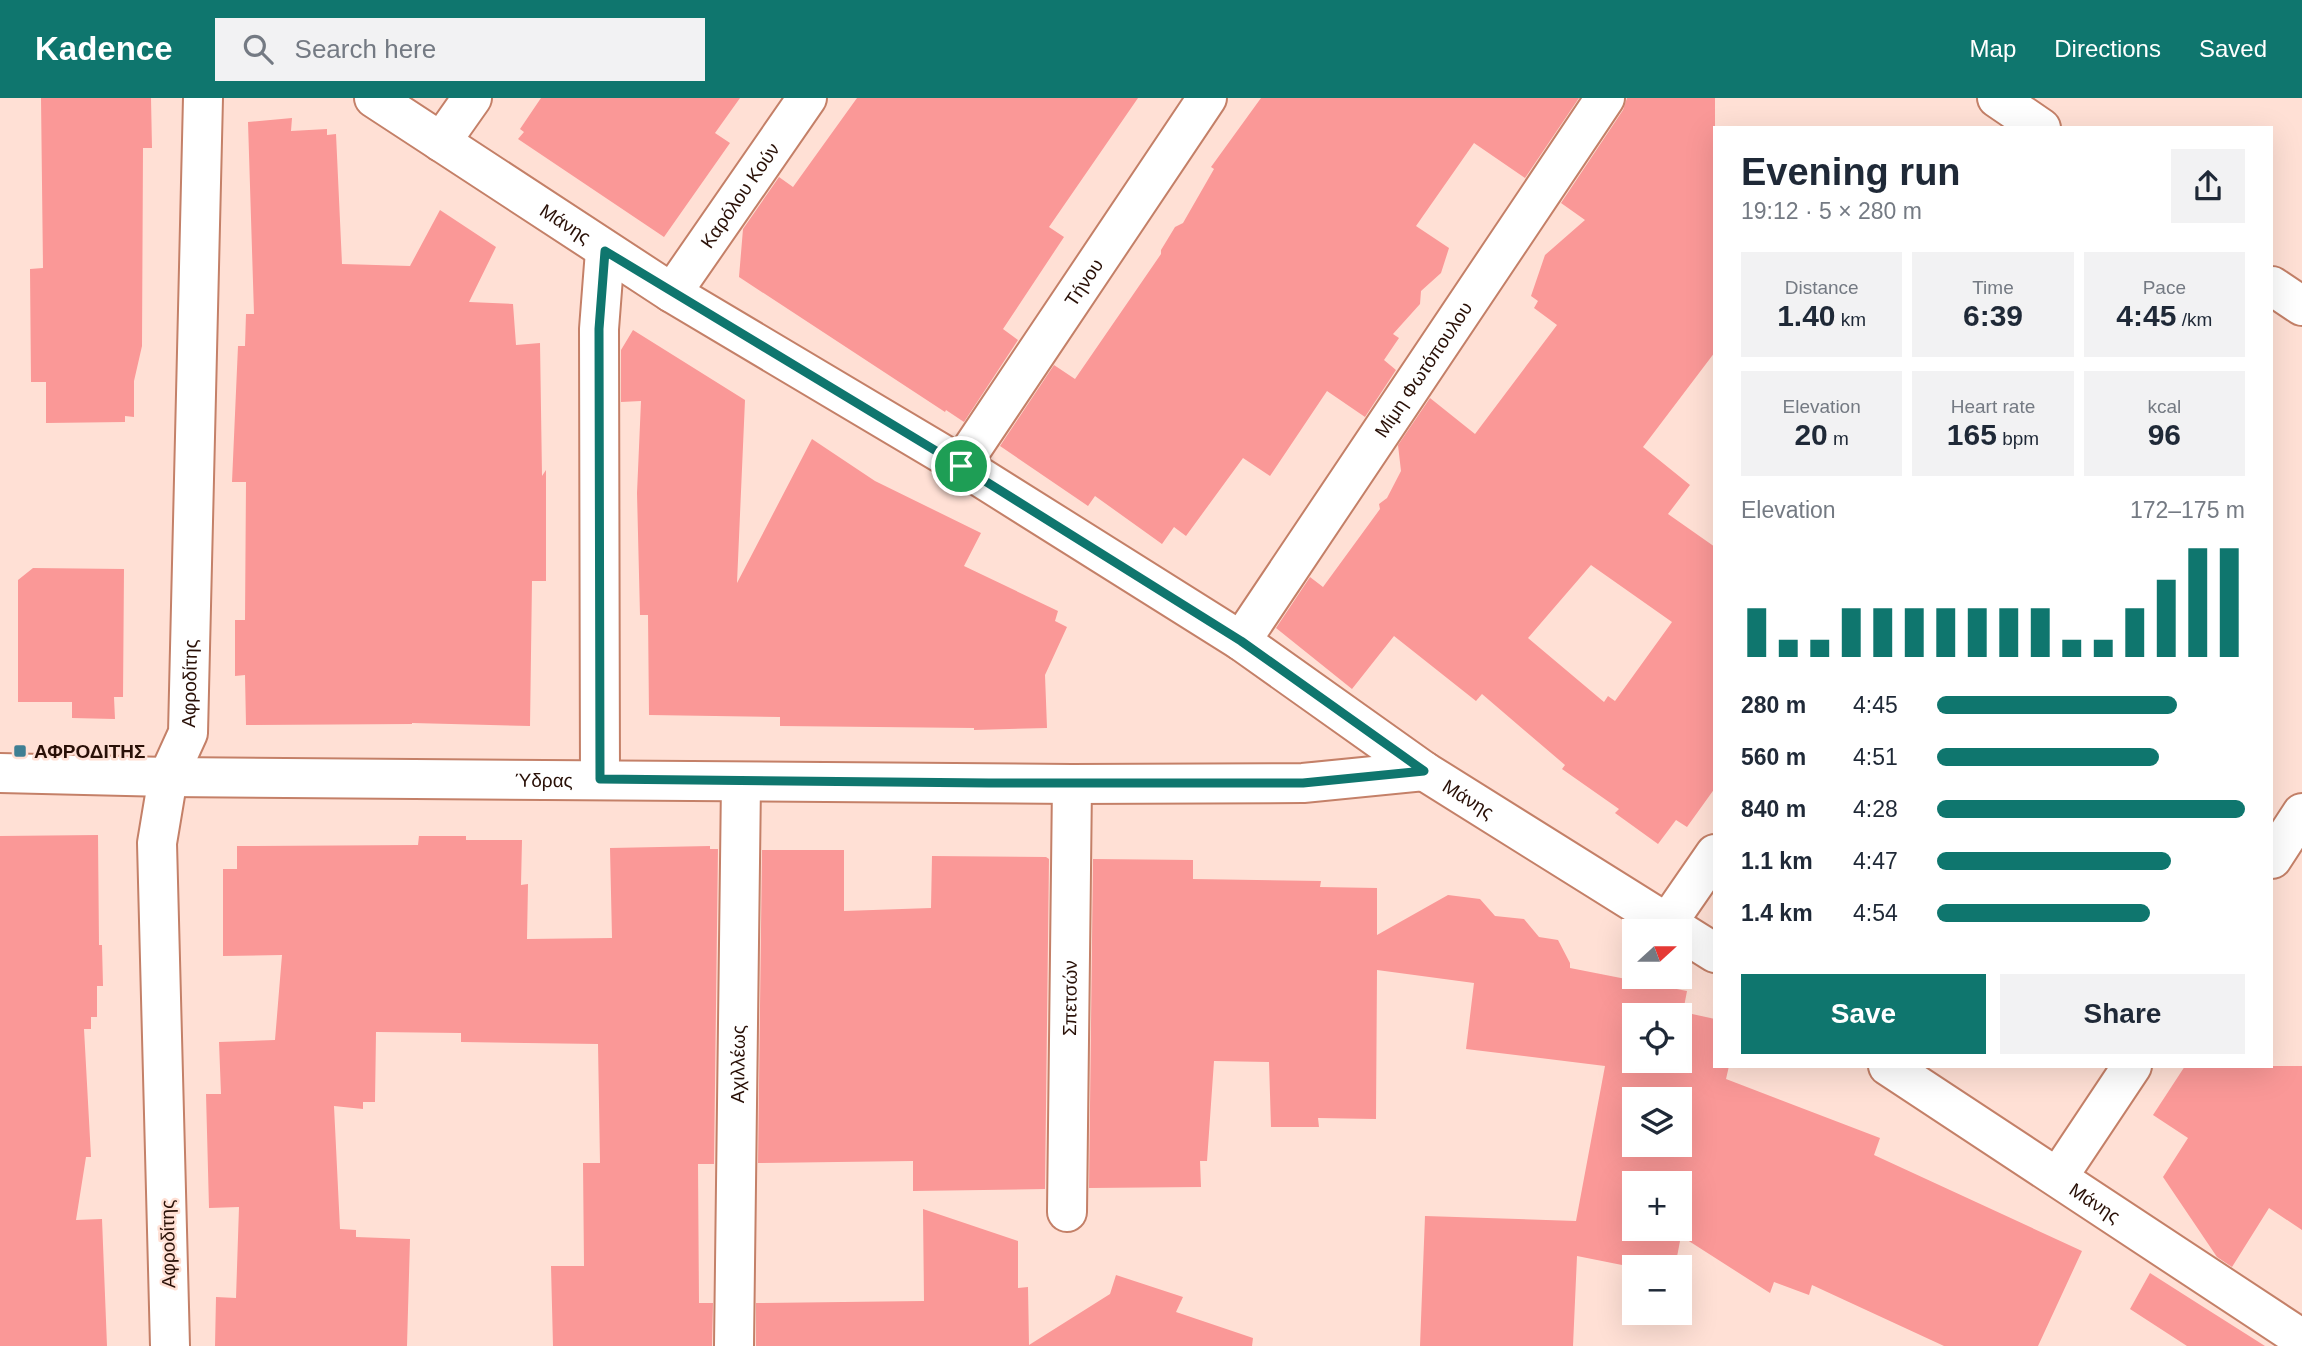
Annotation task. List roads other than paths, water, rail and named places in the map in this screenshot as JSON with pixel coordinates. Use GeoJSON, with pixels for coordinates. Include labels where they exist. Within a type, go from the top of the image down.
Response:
{"type":"FeatureCollection","features":[{"type":"Feature","properties":{"kind":"street","name":"Αφροδίτης"},"geometry":{"type":"LineString","coordinates":[[170,1346],[157,843],[168,778],[187,733],[204,98]]}},
{"type":"Feature","properties":{"kind":"street","name":"Μάνης"},"geometry":{"type":"LineString","coordinates":[[374,98],[672,293],[961,466],[1241,641],[1424,771],[1663,919]]}},
{"type":"Feature","properties":{"kind":"street"},"geometry":{"type":"LineString","coordinates":[[441,142],[472,98]]}},
{"type":"Feature","properties":{"kind":"street","name":"Καρόλου Κούν"},"geometry":{"type":"LineString","coordinates":[[672,293],[807,98]]}},
{"type":"Feature","properties":{"kind":"street","name":"Τήνου"},"geometry":{"type":"LineString","coordinates":[[961,466],[1207,98]]}},
{"type":"Feature","properties":{"kind":"street","name":"Μίμη Φωτόπουλου"},"geometry":{"type":"LineString","coordinates":[[1241,641],[1605,98]]}},
{"type":"Feature","properties":{"kind":"street"},"geometry":{"type":"LineString","coordinates":[[1997,98],[2037,126]]}},
{"type":"Feature","properties":{"kind":"street"},"geometry":{"type":"LineString","coordinates":[[600,779],[599,329],[605,251]]}},
{"type":"Feature","properties":{"kind":"street"},"geometry":{"type":"LineString","coordinates":[[2273,287],[2302,306]]}},
{"type":"Feature","properties":{"kind":"street","name":"Ύδρας"},"geometry":{"type":"LineString","coordinates":[[0,773],[168,778],[1072,784],[1303,783],[1424,771]]}},
{"type":"Feature","properties":{"kind":"street","name":"Αχιλλέως"},"geometry":{"type":"LineString","coordinates":[[734,1346],[741,782]]}},
{"type":"Feature","properties":{"kind":"street","name":"Σπετσών"},"geometry":{"type":"LineString","coordinates":[[1067,1212],[1072,784]]}},
{"type":"Feature","properties":{"kind":"street"},"geometry":{"type":"LineString","coordinates":[[2273,857],[2302,813]]}},
{"type":"Feature","properties":{"kind":"street"},"geometry":{"type":"LineString","coordinates":[[1670,919],[1713,857]]}},
{"type":"Feature","properties":{"kind":"street","name":"Μάνης"},"geometry":{"type":"LineString","coordinates":[[1692,938],[1713,952]]}},
{"type":"Feature","properties":{"kind":"street","name":"Μάνης"},"geometry":{"type":"LineString","coordinates":[[1891,1068],[2302,1339]]}},
{"type":"Feature","properties":{"kind":"street"},"geometry":{"type":"LineString","coordinates":[[2058,1177],[2131,1068]]}},
{"type":"Feature","properties":{"kind":"place","name":"ΑΦΡΟΔΙΤΗΣ"},"geometry":{"type":"Point","coordinates":[20,751]}}]}
